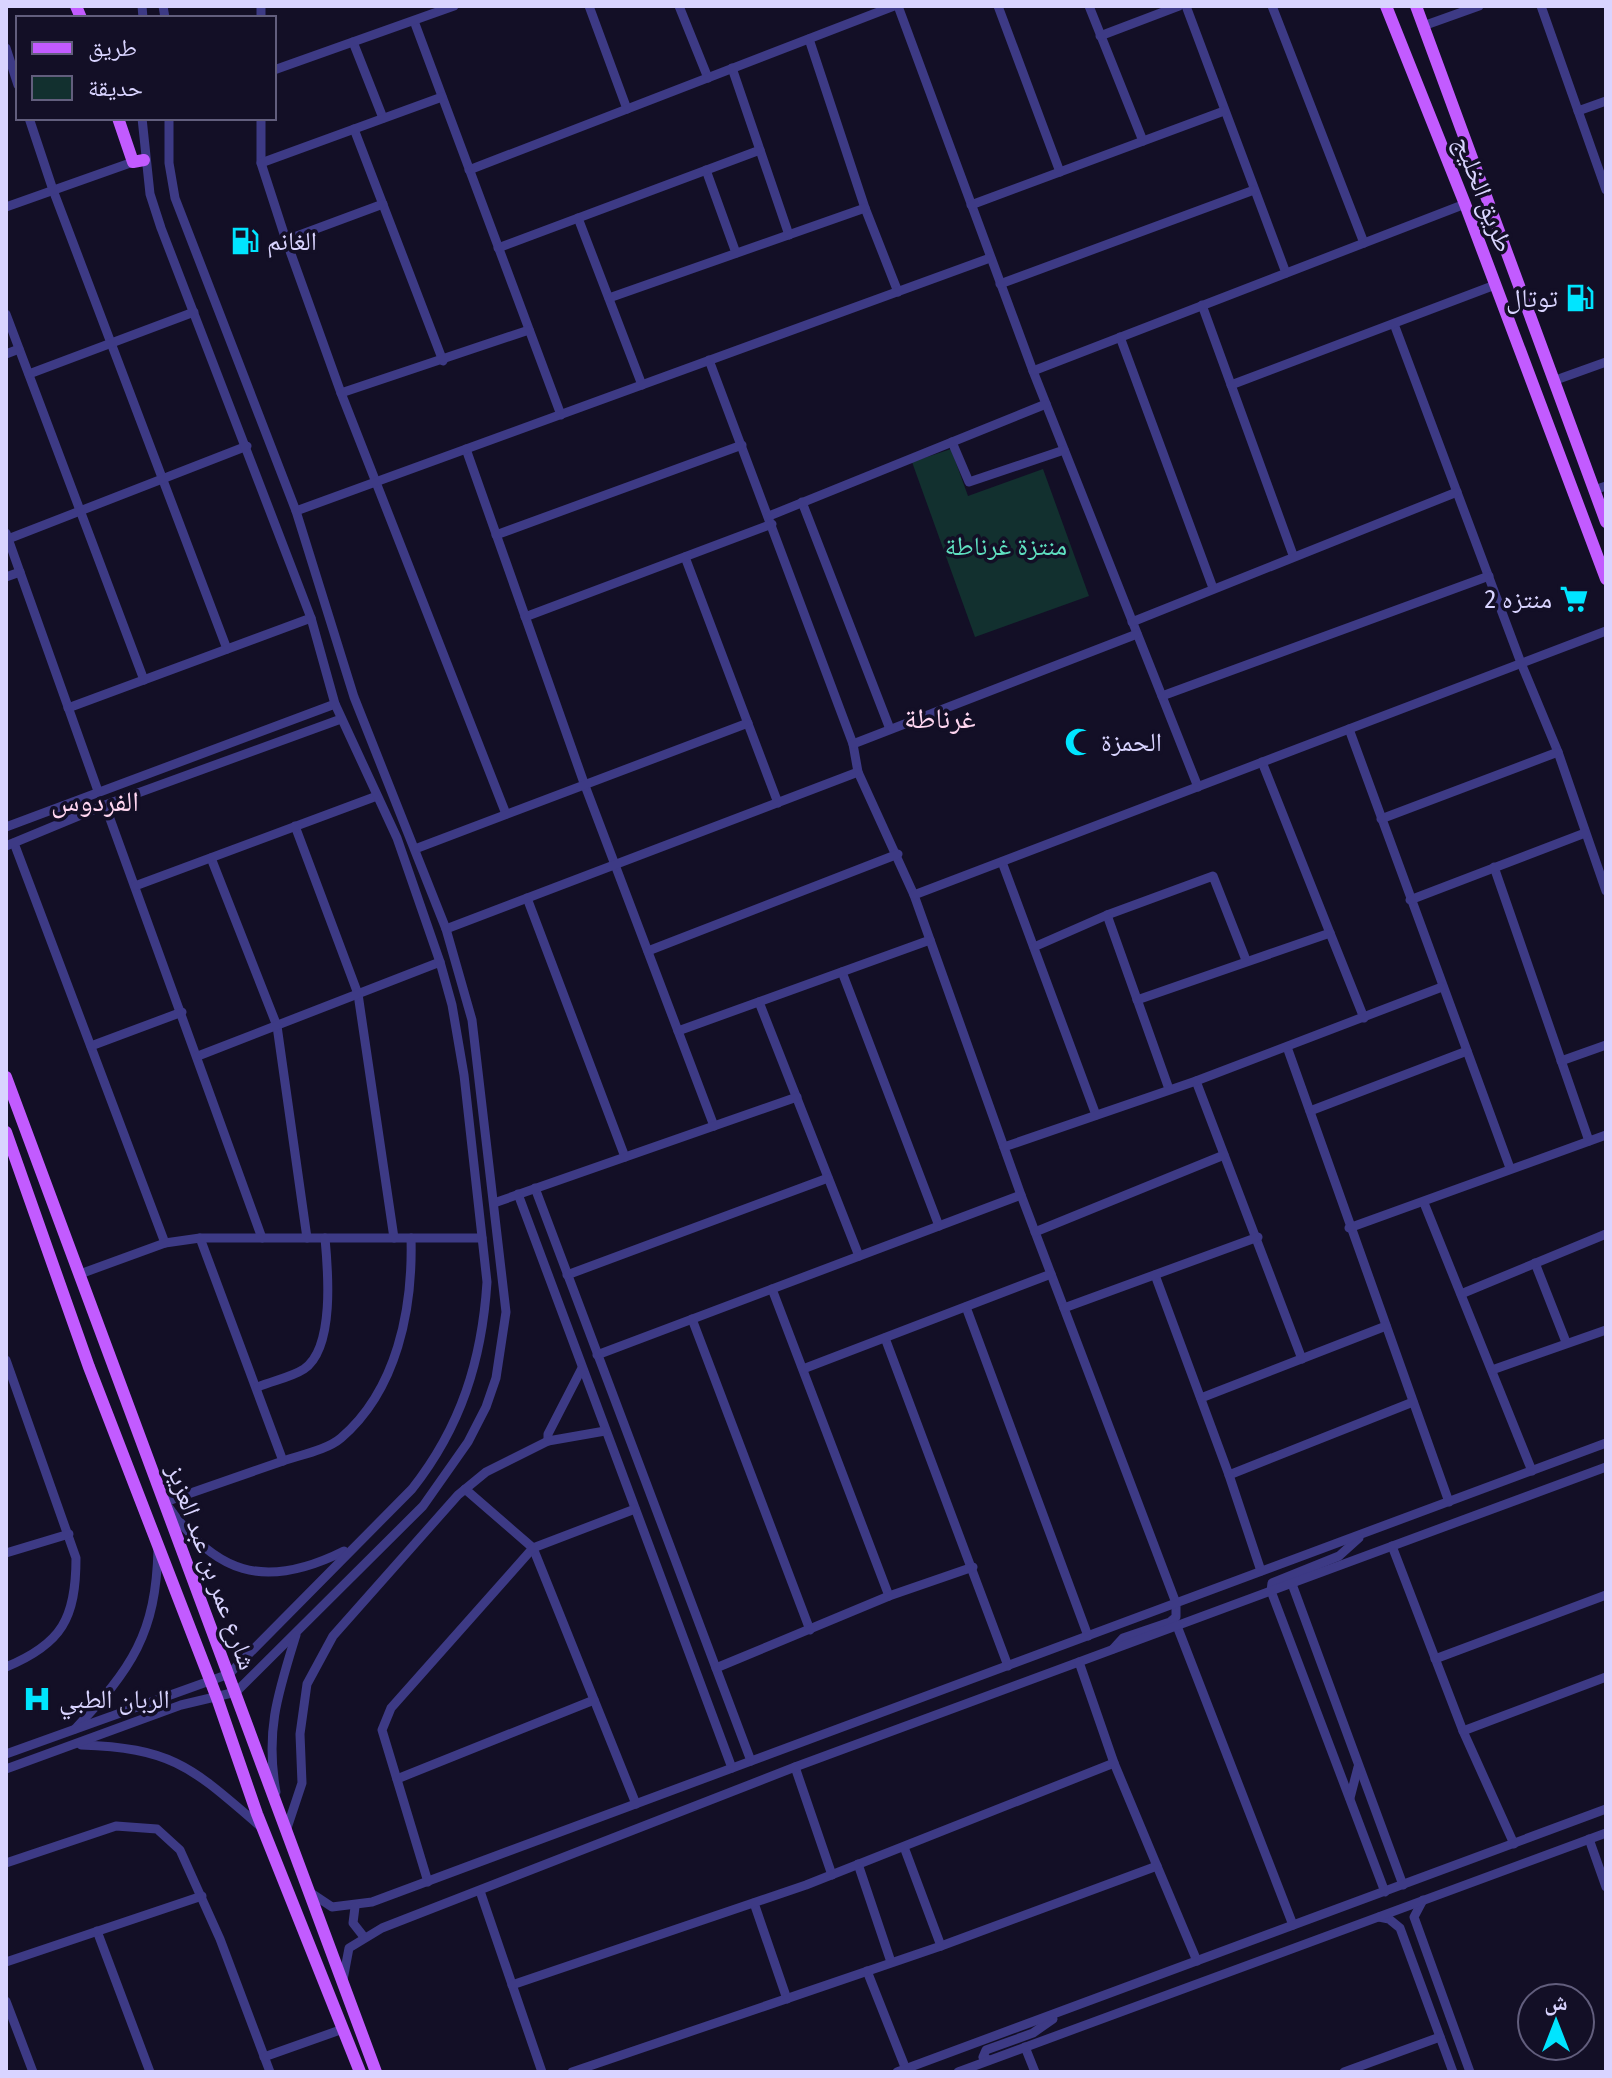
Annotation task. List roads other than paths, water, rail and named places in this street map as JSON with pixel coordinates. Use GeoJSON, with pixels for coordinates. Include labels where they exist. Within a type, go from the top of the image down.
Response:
{"type":"FeatureCollection","features":[{"type":"Feature","properties":{"kind":"main road","name":"طريق الخليج"},"geometry":{"type":"LineString","coordinates":[[1386,6],[1465,204],[1606,579]]}},
{"type":"Feature","properties":{"kind":"main road","name":"طريق الخليج"},"geometry":{"type":"LineString","coordinates":[[1416,6],[1553,381],[1600,488],[1606,522]]}},
{"type":"Feature","properties":{"kind":"main road"},"geometry":{"type":"LineString","coordinates":[[119,120],[139,161]]}},
{"type":"Feature","properties":{"kind":"main road","name":"شارع عمر بن عبد العزيز"},"geometry":{"type":"LineString","coordinates":[[6,1077],[376,2072]]}},
{"type":"Feature","properties":{"kind":"main road","name":"شارع عمر بن عبد العزيز"},"geometry":{"type":"LineString","coordinates":[[6,1132],[89,1367],[217,1698],[263,1829],[360,2072]]}},
{"type":"Feature","properties":{"kind":"street"},"geometry":{"type":"LineString","coordinates":[[276,69],[454,6]]}},
{"type":"Feature","properties":{"kind":"street"},"geometry":{"type":"LineString","coordinates":[[589,6],[627,109]]}},
{"type":"Feature","properties":{"kind":"street"},"geometry":{"type":"LineString","coordinates":[[679,6],[708,78]]}},
{"type":"Feature","properties":{"kind":"street"},"geometry":{"type":"LineString","coordinates":[[469,170],[896,6],[1033,371],[1198,787]]}},
{"type":"Feature","properties":{"kind":"street"},"geometry":{"type":"LineString","coordinates":[[998,6],[1060,172]]}},
{"type":"Feature","properties":{"kind":"street"},"geometry":{"type":"LineString","coordinates":[[1089,6],[1143,141]]}},
{"type":"Feature","properties":{"kind":"street"},"geometry":{"type":"LineString","coordinates":[[1100,36],[1179,6]]}},
{"type":"Feature","properties":{"kind":"street"},"geometry":{"type":"LineString","coordinates":[[1186,6],[1286,273]]}},
{"type":"Feature","properties":{"kind":"street"},"geometry":{"type":"LineString","coordinates":[[1272,6],[1364,243]]}},
{"type":"Feature","properties":{"kind":"street"},"geometry":{"type":"LineString","coordinates":[[1423,26],[1479,6]]}},
{"type":"Feature","properties":{"kind":"street"},"geometry":{"type":"LineString","coordinates":[[1541,6],[1606,190]]}},
{"type":"Feature","properties":{"kind":"street"},"geometry":{"type":"LineString","coordinates":[[414,21],[561,415]]}},
{"type":"Feature","properties":{"kind":"street"},"geometry":{"type":"LineString","coordinates":[[809,39],[865,208],[898,292]]}},
{"type":"Feature","properties":{"kind":"street"},"geometry":{"type":"LineString","coordinates":[[353,42],[383,118]]}},
{"type":"Feature","properties":{"kind":"street"},"geometry":{"type":"LineString","coordinates":[[6,48],[16,79]]}},
{"type":"Feature","properties":{"kind":"street"},"geometry":{"type":"LineString","coordinates":[[732,68],[789,235]]}},
{"type":"Feature","properties":{"kind":"street"},"geometry":{"type":"LineString","coordinates":[[261,163],[442,97]]}},
{"type":"Feature","properties":{"kind":"street"},"geometry":{"type":"LineString","coordinates":[[1578,111],[1606,101]]}},
{"type":"Feature","properties":{"kind":"street"},"geometry":{"type":"LineString","coordinates":[[971,205],[1224,111]]}},
{"type":"Feature","properties":{"kind":"street"},"geometry":{"type":"LineString","coordinates":[[30,120],[53,190],[227,649]]}},
{"type":"Feature","properties":{"kind":"street"},"geometry":{"type":"LineString","coordinates":[[6,1754],[229,1674],[353,1545],[412,1489],[433,1462],[470,1390],[485,1315],[487,1282],[464,1075],[452,1005],[440,962],[397,838],[335,704],[311,618],[161,228],[139,161],[142,120]]}},
{"type":"Feature","properties":{"kind":"street"},"geometry":{"type":"LineString","coordinates":[[6,1769],[181,1705],[236,1692],[423,1506],[468,1442],[486,1407],[496,1378],[506,1312],[472,1020],[446,929],[354,697],[296,511],[175,198],[169,163],[169,120]]}},
{"type":"Feature","properties":{"kind":"street"},"geometry":{"type":"LineString","coordinates":[[261,120],[261,163],[286,240],[341,393],[506,814]]}},
{"type":"Feature","properties":{"kind":"street"},"geometry":{"type":"LineString","coordinates":[[354,129],[443,361]]}},
{"type":"Feature","properties":{"kind":"street"},"geometry":{"type":"LineString","coordinates":[[498,248],[760,150]]}},
{"type":"Feature","properties":{"kind":"street"},"geometry":{"type":"LineString","coordinates":[[6,207],[139,161]]}},
{"type":"Feature","properties":{"kind":"street"},"geometry":{"type":"LineString","coordinates":[[706,170],[736,253]]}},
{"type":"Feature","properties":{"kind":"street"},"geometry":{"type":"LineString","coordinates":[[1000,284],[1254,190]]}},
{"type":"Feature","properties":{"kind":"street"},"geometry":{"type":"LineString","coordinates":[[286,240],[383,204]]}},
{"type":"Feature","properties":{"kind":"street"},"geometry":{"type":"LineString","coordinates":[[1033,371],[1465,204]]}},
{"type":"Feature","properties":{"kind":"street"},"geometry":{"type":"LineString","coordinates":[[609,298],[865,208]]}},
{"type":"Feature","properties":{"kind":"street"},"geometry":{"type":"LineString","coordinates":[[578,218],[642,385]]}},
{"type":"Feature","properties":{"kind":"street"},"geometry":{"type":"LineString","coordinates":[[296,511],[990,258]]}},
{"type":"Feature","properties":{"kind":"street"},"geometry":{"type":"LineString","coordinates":[[1231,385],[1495,285]]}},
{"type":"Feature","properties":{"kind":"street"},"geometry":{"type":"LineString","coordinates":[[1202,305],[1293,555]]}},
{"type":"Feature","properties":{"kind":"street"},"geometry":{"type":"LineString","coordinates":[[29,374],[194,312]]}},
{"type":"Feature","properties":{"kind":"street"},"geometry":{"type":"LineString","coordinates":[[6,314],[144,680]]}},
{"type":"Feature","properties":{"kind":"street"},"geometry":{"type":"LineString","coordinates":[[1394,324],[1521,663],[1558,752],[1606,891]]}},
{"type":"Feature","properties":{"kind":"street"},"geometry":{"type":"LineString","coordinates":[[341,393],[529,330]]}},
{"type":"Feature","properties":{"kind":"street"},"geometry":{"type":"LineString","coordinates":[[1120,337],[1213,588]]}},
{"type":"Feature","properties":{"kind":"street"},"geometry":{"type":"LineString","coordinates":[[6,354],[19,349]]}},
{"type":"Feature","properties":{"kind":"street"},"geometry":{"type":"LineString","coordinates":[[709,360],[853,744],[858,772],[898,854],[914,895],[1021,1195],[1176,1603],[1176,1617],[1170,1622],[1123,1638],[1113,1649]]}},
{"type":"Feature","properties":{"kind":"street"},"geometry":{"type":"LineString","coordinates":[[1553,381],[1606,362]]}},
{"type":"Feature","properties":{"kind":"street"},"geometry":{"type":"LineString","coordinates":[[525,617],[685,557],[770,520],[802,502],[1046,404]]}},
{"type":"Feature","properties":{"kind":"street"},"geometry":{"type":"LineString","coordinates":[[952,442],[969,482],[1064,450]]}},
{"type":"Feature","properties":{"kind":"street"},"geometry":{"type":"LineString","coordinates":[[496,535],[742,445]]}},
{"type":"Feature","properties":{"kind":"street"},"geometry":{"type":"LineString","coordinates":[[98,791],[7,536],[247,446]]}},
{"type":"Feature","properties":{"kind":"street"},"geometry":{"type":"LineString","coordinates":[[466,449],[584,783],[714,1126]]}},
{"type":"Feature","properties":{"kind":"street"},"geometry":{"type":"LineString","coordinates":[[1132,622],[1293,555],[1457,492]]}},
{"type":"Feature","properties":{"kind":"street"},"geometry":{"type":"LineString","coordinates":[[802,502],[890,729]]}},
{"type":"Feature","properties":{"kind":"street"},"geometry":{"type":"LineString","coordinates":[[685,557],[778,803]]}},
{"type":"Feature","properties":{"kind":"street"},"geometry":{"type":"LineString","coordinates":[[6,577],[20,572]]}},
{"type":"Feature","properties":{"kind":"street"},"geometry":{"type":"LineString","coordinates":[[1162,696],[1489,576]]}},
{"type":"Feature","properties":{"kind":"street"},"geometry":{"type":"LineString","coordinates":[[68,708],[311,618]]}},
{"type":"Feature","properties":{"kind":"street"},"geometry":{"type":"LineString","coordinates":[[914,895],[1606,631]]}},
{"type":"Feature","properties":{"kind":"street"},"geometry":{"type":"LineString","coordinates":[[853,744],[1137,634]]}},
{"type":"Feature","properties":{"kind":"street"},"geometry":{"type":"LineString","coordinates":[[7,825],[335,704]]}},
{"type":"Feature","properties":{"kind":"street"},"geometry":{"type":"LineString","coordinates":[[165,1243],[91,1046],[10,845],[105,805],[341,719]]}},
{"type":"Feature","properties":{"kind":"street"},"geometry":{"type":"LineString","coordinates":[[415,849],[748,723]]}},
{"type":"Feature","properties":{"kind":"street"},"geometry":{"type":"LineString","coordinates":[[1349,729],[1510,1168]]}},
{"type":"Feature","properties":{"kind":"street"},"geometry":{"type":"LineString","coordinates":[[1381,819],[1558,752]]}},
{"type":"Feature","properties":{"kind":"street"},"geometry":{"type":"LineString","coordinates":[[1262,762],[1364,1018]]}},
{"type":"Feature","properties":{"kind":"street"},"geometry":{"type":"LineString","coordinates":[[446,929],[858,772]]}},
{"type":"Feature","properties":{"kind":"street"},"geometry":{"type":"LineString","coordinates":[[135,886],[377,796]]}},
{"type":"Feature","properties":{"kind":"street"},"geometry":{"type":"LineString","coordinates":[[105,805],[262,1238]]}},
{"type":"Feature","properties":{"kind":"street"},"geometry":{"type":"LineString","coordinates":[[295,826],[358,994],[394,1238]]}},
{"type":"Feature","properties":{"kind":"street"},"geometry":{"type":"LineString","coordinates":[[1410,900],[1585,833]]}},
{"type":"Feature","properties":{"kind":"street"},"geometry":{"type":"LineString","coordinates":[[648,951],[898,854]]}},
{"type":"Feature","properties":{"kind":"street"},"geometry":{"type":"LineString","coordinates":[[211,858],[277,1026],[307,1238]]}},
{"type":"Feature","properties":{"kind":"street"},"geometry":{"type":"LineString","coordinates":[[1002,862],[1096,1115]]}},
{"type":"Feature","properties":{"kind":"street"},"geometry":{"type":"LineString","coordinates":[[1494,867],[1589,1141]]}},
{"type":"Feature","properties":{"kind":"street"},"geometry":{"type":"LineString","coordinates":[[1034,947],[1107,915],[1213,876],[1246,960]]}},
{"type":"Feature","properties":{"kind":"street"},"geometry":{"type":"LineString","coordinates":[[527,898],[625,1157]]}},
{"type":"Feature","properties":{"kind":"street"},"geometry":{"type":"LineString","coordinates":[[1107,915],[1169,1089]]}},
{"type":"Feature","properties":{"kind":"street"},"geometry":{"type":"LineString","coordinates":[[1137,1000],[1330,933]]}},
{"type":"Feature","properties":{"kind":"street"},"geometry":{"type":"LineString","coordinates":[[678,1031],[930,940]]}},
{"type":"Feature","properties":{"kind":"street"},"geometry":{"type":"LineString","coordinates":[[198,1056],[440,962]]}},
{"type":"Feature","properties":{"kind":"street"},"geometry":{"type":"LineString","coordinates":[[842,972],[939,1226]]}},
{"type":"Feature","properties":{"kind":"street"},"geometry":{"type":"LineString","coordinates":[[1004,1147],[1196,1081],[1442,987]]}},
{"type":"Feature","properties":{"kind":"street"},"geometry":{"type":"LineString","coordinates":[[759,1002],[859,1256]]}},
{"type":"Feature","properties":{"kind":"street"},"geometry":{"type":"LineString","coordinates":[[91,1046],[182,1012]]}},
{"type":"Feature","properties":{"kind":"street"},"geometry":{"type":"LineString","coordinates":[[1561,1061],[1606,1045]]}},
{"type":"Feature","properties":{"kind":"street"},"geometry":{"type":"LineString","coordinates":[[1287,1047],[1449,1502]]}},
{"type":"Feature","properties":{"kind":"street"},"geometry":{"type":"LineString","coordinates":[[1310,1111],[1467,1051]]}},
{"type":"Feature","properties":{"kind":"street"},"geometry":{"type":"LineString","coordinates":[[1196,1081],[1302,1359]]}},
{"type":"Feature","properties":{"kind":"street"},"geometry":{"type":"LineString","coordinates":[[494,1203],[797,1097]]}},
{"type":"Feature","properties":{"kind":"street"},"geometry":{"type":"LineString","coordinates":[[1349,1228],[1606,1135]]}},
{"type":"Feature","properties":{"kind":"street"},"geometry":{"type":"LineString","coordinates":[[1035,1232],[1224,1155]]}},
{"type":"Feature","properties":{"kind":"street"},"geometry":{"type":"LineString","coordinates":[[567,1275],[828,1178]]}},
{"type":"Feature","properties":{"kind":"street"},"geometry":{"type":"LineString","coordinates":[[535,1188],[751,1761]]}},
{"type":"Feature","properties":{"kind":"street"},"geometry":{"type":"LineString","coordinates":[[518,1194],[732,1768]]}},
{"type":"Feature","properties":{"kind":"street"},"geometry":{"type":"LineString","coordinates":[[597,1355],[1021,1195]]}},
{"type":"Feature","properties":{"kind":"street"},"geometry":{"type":"LineString","coordinates":[[1424,1203],[1532,1471]]}},
{"type":"Feature","properties":{"kind":"street"},"geometry":{"type":"LineString","coordinates":[[1461,1294],[1606,1234]]}},
{"type":"Feature","properties":{"kind":"street"},"geometry":{"type":"LineString","coordinates":[[1064,1308],[1258,1237]]}},
{"type":"Feature","properties":{"kind":"street"},"geometry":{"type":"LineString","coordinates":[[80,1274],[165,1243],[200,1238],[482,1238]]}},
{"type":"Feature","properties":{"kind":"street"},"geometry":{"type":"LineString","coordinates":[[200,1238],[283,1461]]}},
{"type":"Feature","properties":{"kind":"street"},"geometry":{"type":"LineString","coordinates":[[258,1387],[305,1369],[315,1356],[327,1317],[325,1238]]}},
{"type":"Feature","properties":{"kind":"street"},"geometry":{"type":"LineString","coordinates":[[353,1545],[317,1565],[287,1572],[250,1572],[215,1557],[188,1536],[165,1502],[339,1440],[372,1404],[391,1370],[412,1273],[411,1238]]}},
{"type":"Feature","properties":{"kind":"street"},"geometry":{"type":"LineString","coordinates":[[1535,1263],[1566,1342]]}},
{"type":"Feature","properties":{"kind":"street"},"geometry":{"type":"LineString","coordinates":[[803,1369],[1051,1274]]}},
{"type":"Feature","properties":{"kind":"street"},"geometry":{"type":"LineString","coordinates":[[1155,1275],[1261,1571]]}},
{"type":"Feature","properties":{"kind":"street"},"geometry":{"type":"LineString","coordinates":[[772,1289],[889,1596]]}},
{"type":"Feature","properties":{"kind":"street"},"geometry":{"type":"LineString","coordinates":[[966,1307],[1088,1636]]}},
{"type":"Feature","properties":{"kind":"street"},"geometry":{"type":"LineString","coordinates":[[692,1319],[810,1630]]}},
{"type":"Feature","properties":{"kind":"street"},"geometry":{"type":"LineString","coordinates":[[1201,1398],[1386,1326]]}},
{"type":"Feature","properties":{"kind":"street"},"geometry":{"type":"LineString","coordinates":[[1492,1370],[1606,1330]]}},
{"type":"Feature","properties":{"kind":"street"},"geometry":{"type":"LineString","coordinates":[[885,1338],[1008,1666]]}},
{"type":"Feature","properties":{"kind":"street"},"geometry":{"type":"LineString","coordinates":[[6,1360],[76,1558],[76,1589],[65,1621],[48,1646],[6,1667]]}},
{"type":"Feature","properties":{"kind":"street"},"geometry":{"type":"LineString","coordinates":[[548,1441],[548,1434],[582,1368]]}},
{"type":"Feature","properties":{"kind":"street"},"geometry":{"type":"LineString","coordinates":[[1229,1475],[1413,1402]]}},
{"type":"Feature","properties":{"kind":"street"},"geometry":{"type":"LineString","coordinates":[[287,1828],[302,1783],[300,1734],[307,1684],[333,1636],[465,1489],[486,1472],[548,1441],[605,1431]]}},
{"type":"Feature","properties":{"kind":"street"},"geometry":{"type":"LineString","coordinates":[[311,1893],[332,1907],[355,1907],[428,1882],[1606,1443]]}},
{"type":"Feature","properties":{"kind":"street"},"geometry":{"type":"LineString","coordinates":[[343,1980],[349,1948],[364,1937],[571,1852],[1606,1467]]}},
{"type":"Feature","properties":{"kind":"street"},"geometry":{"type":"LineString","coordinates":[[465,1489],[533,1548],[636,1804]]}},
{"type":"Feature","properties":{"kind":"street"},"geometry":{"type":"LineString","coordinates":[[428,1882],[382,1730],[391,1708],[533,1548],[635,1509]]}},
{"type":"Feature","properties":{"kind":"street"},"geometry":{"type":"LineString","coordinates":[[1365,1533],[1339,1556],[1272,1583],[1271,1591],[1385,1892]]}},
{"type":"Feature","properties":{"kind":"street"},"geometry":{"type":"LineString","coordinates":[[6,1553],[69,1534]]}},
{"type":"Feature","properties":{"kind":"street"},"geometry":{"type":"LineString","coordinates":[[74,1730],[105,1698],[140,1648],[157,1594],[158,1546]]}},
{"type":"Feature","properties":{"kind":"street"},"geometry":{"type":"LineString","coordinates":[[1392,1546],[1463,1731],[1514,1844]]}},
{"type":"Feature","properties":{"kind":"street"},"geometry":{"type":"LineString","coordinates":[[716,1668],[889,1596],[973,1567]]}},
{"type":"Feature","properties":{"kind":"street"},"geometry":{"type":"LineString","coordinates":[[1292,1584],[1403,1885]]}},
{"type":"Feature","properties":{"kind":"street"},"geometry":{"type":"LineString","coordinates":[[1435,1659],[1606,1595]]}},
{"type":"Feature","properties":{"kind":"street"},"geometry":{"type":"LineString","coordinates":[[1177,1626],[1293,1925]]}},
{"type":"Feature","properties":{"kind":"street"},"geometry":{"type":"LineString","coordinates":[[279,1807],[270,1734],[275,1700],[297,1631]]}},
{"type":"Feature","properties":{"kind":"street"},"geometry":{"type":"LineString","coordinates":[[1079,1662],[1114,1763],[1197,1961]]}},
{"type":"Feature","properties":{"kind":"street"},"geometry":{"type":"LineString","coordinates":[[1463,1731],[1606,1677]]}},
{"type":"Feature","properties":{"kind":"street"},"geometry":{"type":"LineString","coordinates":[[397,1779],[594,1700]]}},
{"type":"Feature","properties":{"kind":"street"},"geometry":{"type":"LineString","coordinates":[[74,1744],[118,1746],[171,1758],[196,1771],[263,1829]]}},
{"type":"Feature","properties":{"kind":"street"},"geometry":{"type":"LineString","coordinates":[[512,1985],[832,1875],[1114,1763]]}},
{"type":"Feature","properties":{"kind":"street"},"geometry":{"type":"LineString","coordinates":[[795,1767],[832,1875]]}},
{"type":"Feature","properties":{"kind":"street"},"geometry":{"type":"LineString","coordinates":[[1350,1801],[1358,1767]]}},
{"type":"Feature","properties":{"kind":"street"},"geometry":{"type":"LineString","coordinates":[[867,1971],[903,2071],[1606,1809]]}},
{"type":"Feature","properties":{"kind":"street"},"geometry":{"type":"LineString","coordinates":[[6,1863],[116,1826],[157,1829],[180,1850],[202,1896],[270,2072]]}},
{"type":"Feature","properties":{"kind":"street"},"geometry":{"type":"LineString","coordinates":[[958,2072],[1606,1833]]}},
{"type":"Feature","properties":{"kind":"street"},"geometry":{"type":"LineString","coordinates":[[1589,1839],[1606,1887]]}},
{"type":"Feature","properties":{"kind":"street"},"geometry":{"type":"LineString","coordinates":[[904,1847],[941,1946]]}},
{"type":"Feature","properties":{"kind":"street"},"geometry":{"type":"LineString","coordinates":[[858,1864],[891,1962]]}},
{"type":"Feature","properties":{"kind":"street"},"geometry":{"type":"LineString","coordinates":[[572,2072],[941,1946],[1157,1866]]}},
{"type":"Feature","properties":{"kind":"street"},"geometry":{"type":"LineString","coordinates":[[480,1891],[542,2072]]}},
{"type":"Feature","properties":{"kind":"street"},"geometry":{"type":"LineString","coordinates":[[6,1962],[202,1896]]}},
{"type":"Feature","properties":{"kind":"street"},"geometry":{"type":"LineString","coordinates":[[1424,1899],[1414,1912],[1419,1932],[1470,2072]]}},
{"type":"Feature","properties":{"kind":"street"},"geometry":{"type":"LineString","coordinates":[[754,1903],[787,1999]]}},
{"type":"Feature","properties":{"kind":"street"},"geometry":{"type":"LineString","coordinates":[[355,1907],[353,1923],[364,1937]]}},
{"type":"Feature","properties":{"kind":"street"},"geometry":{"type":"LineString","coordinates":[[1376,1917],[1396,1923],[1404,1938],[1453,2072]]}},
{"type":"Feature","properties":{"kind":"street"},"geometry":{"type":"LineString","coordinates":[[1404,1938],[1408,1926],[1419,1932]]}},
{"type":"Feature","properties":{"kind":"street"},"geometry":{"type":"LineString","coordinates":[[97,1931],[150,2072]]}},
{"type":"Feature","properties":{"kind":"street"},"geometry":{"type":"LineString","coordinates":[[6,2001],[33,2072]]}},
{"type":"Feature","properties":{"kind":"street"},"geometry":{"type":"LineString","coordinates":[[991,2060],[984,2059],[986,2050],[1033,2033],[1065,2011]]}},
{"type":"Feature","properties":{"kind":"street"},"geometry":{"type":"LineString","coordinates":[[264,2057],[343,2029]]}},
{"type":"Feature","properties":{"kind":"street"},"geometry":{"type":"LineString","coordinates":[[1344,2072],[1440,2037]]}},
{"type":"Feature","properties":{"kind":"street"},"geometry":{"type":"LineString","coordinates":[[1025,2047],[1035,2072]]}},
{"type":"Feature","properties":{"kind":"place","name":"الغانم"},"geometry":{"type":"Point","coordinates":[245,241]}},
{"type":"Feature","properties":{"kind":"place","name":"توتال"},"geometry":{"type":"Point","coordinates":[1580,298]}},
{"type":"Feature","properties":{"kind":"place","name":"منتزه 2"},"geometry":{"type":"Point","coordinates":[1574,599]}},
{"type":"Feature","properties":{"kind":"place","name":"الحمزة"},"geometry":{"type":"Point","coordinates":[1079,742]}},
{"type":"Feature","properties":{"kind":"place","name":"الربان الطبي"},"geometry":{"type":"Point","coordinates":[37,1699]}},
{"type":"Feature","properties":{"kind":"district","name":"غرناطة"},"geometry":{"type":"Point","coordinates":[940,718]}},
{"type":"Feature","properties":{"kind":"district","name":"الفردوس"},"geometry":{"type":"Point","coordinates":[95,801]}},
{"type":"Feature","properties":{"kind":"park label","name":"منتزة غرناطة"},"geometry":{"type":"Point","coordinates":[1006,546]}}]}
